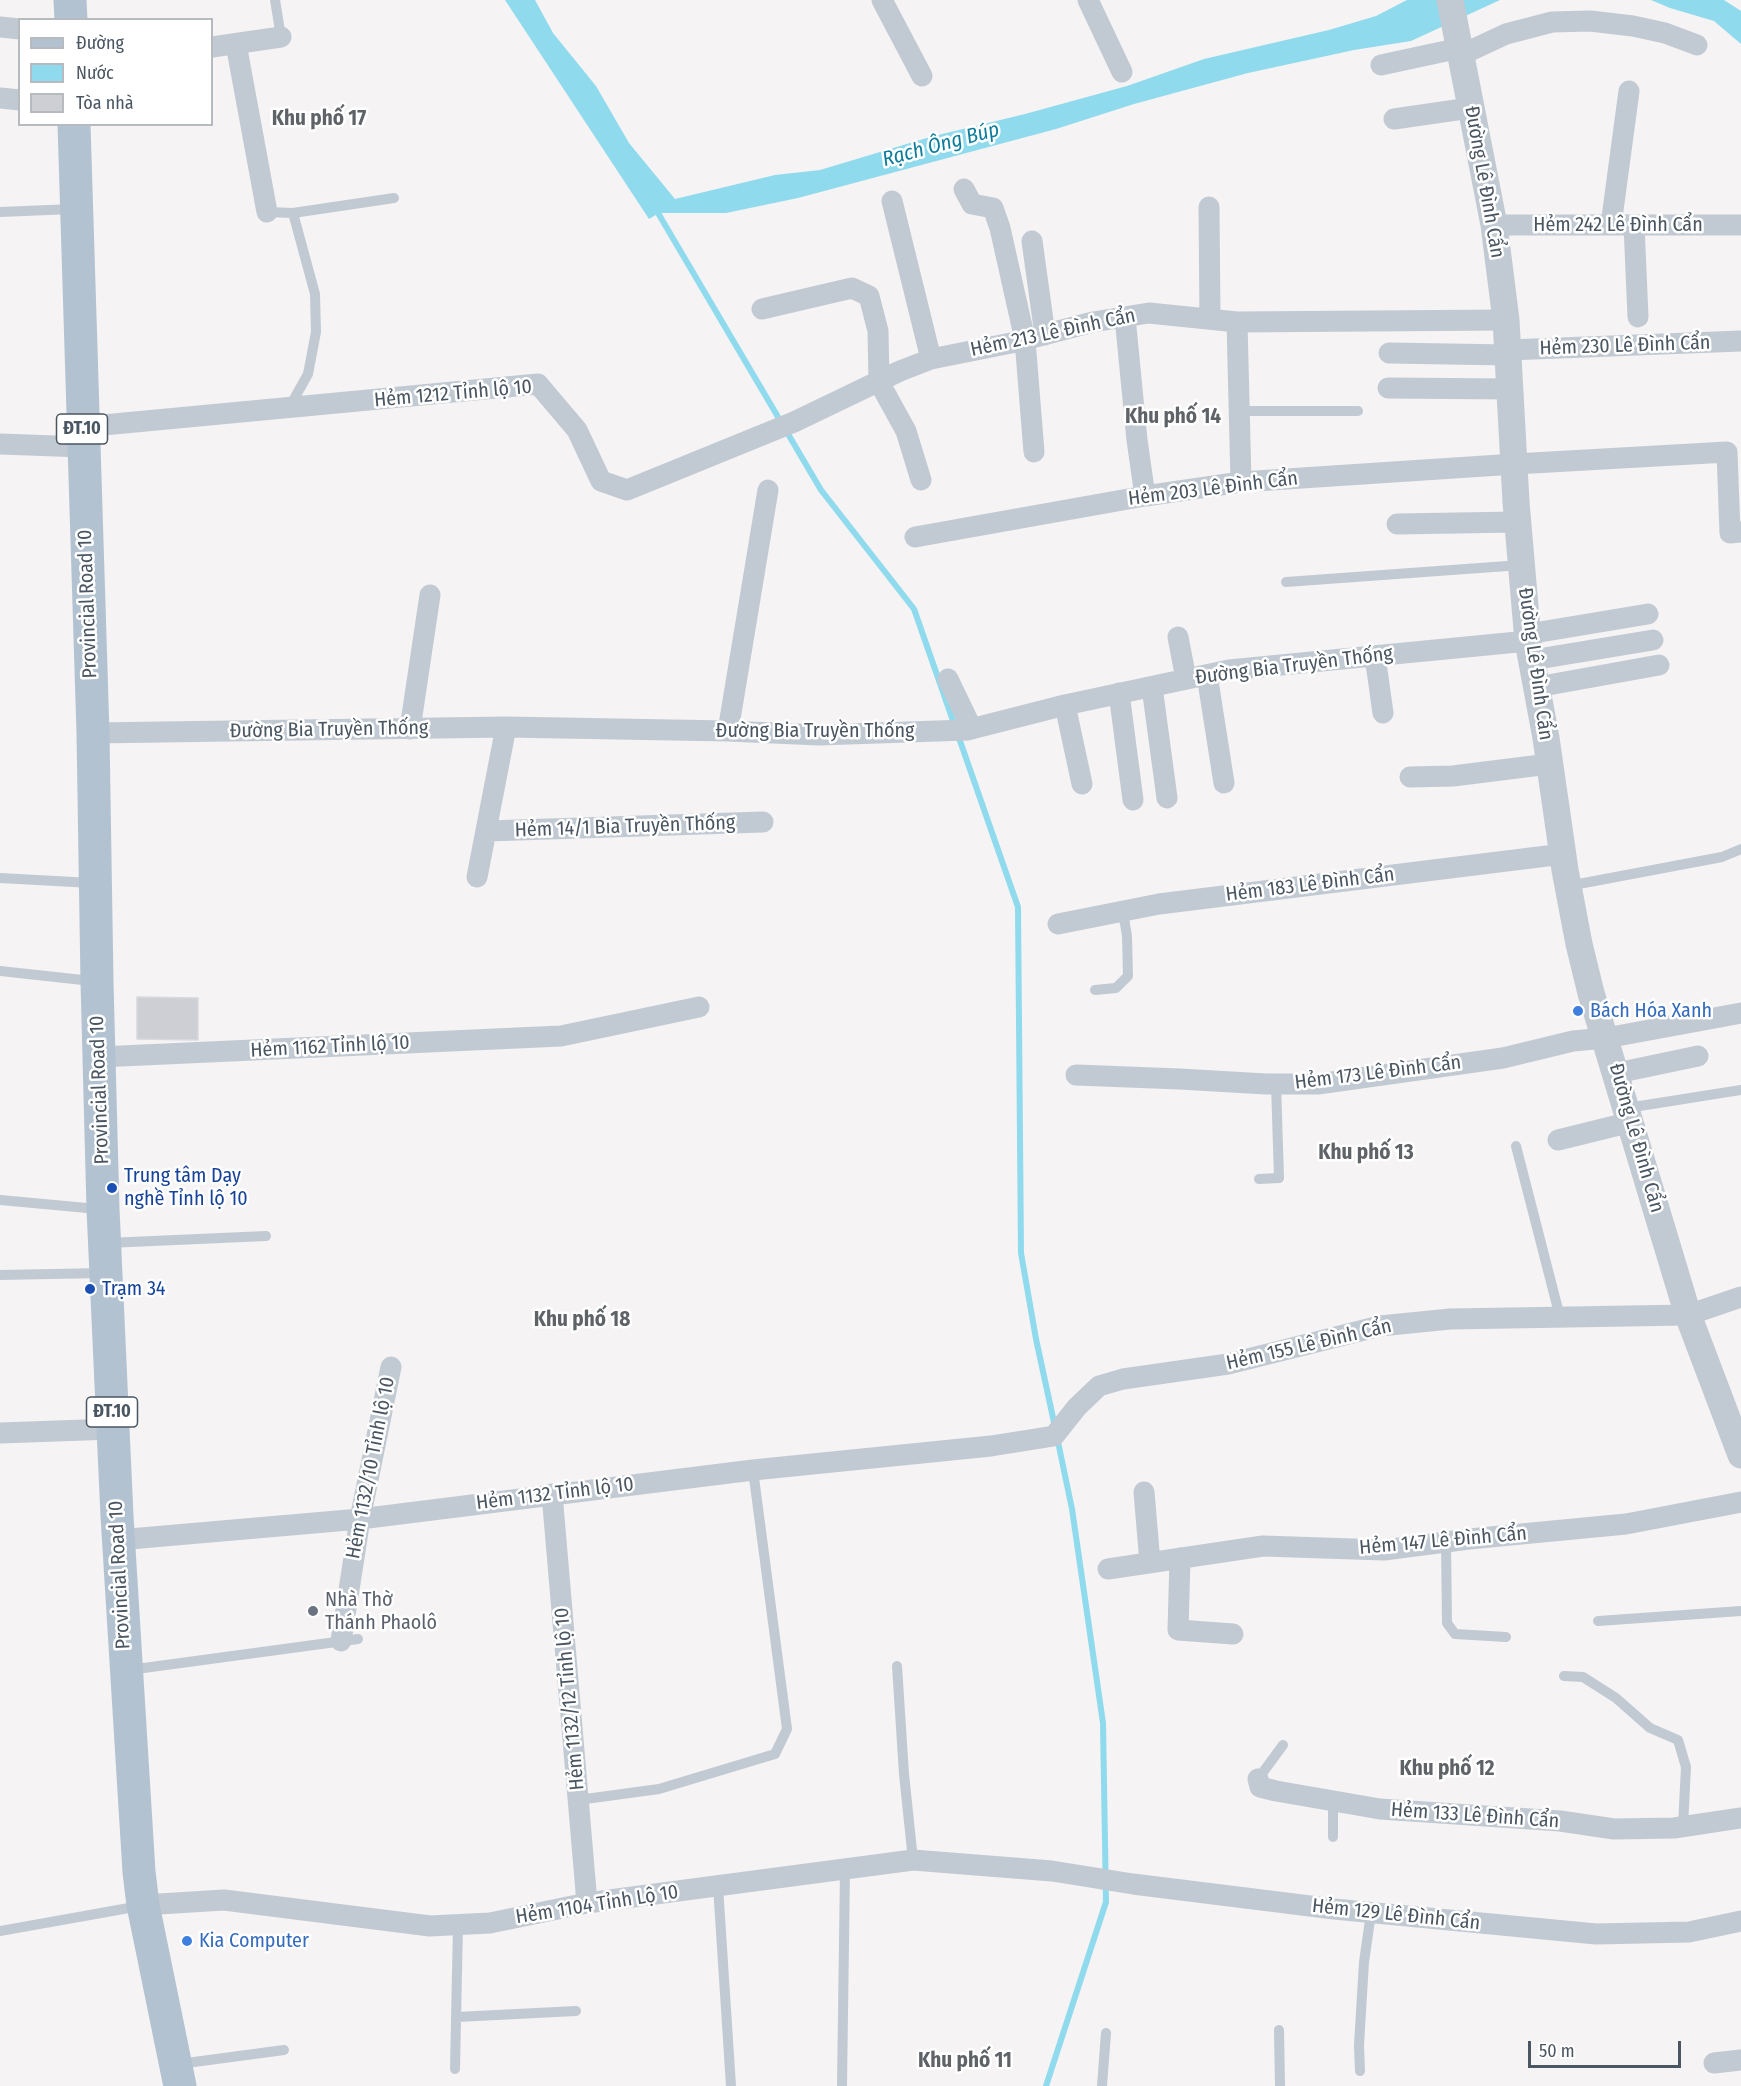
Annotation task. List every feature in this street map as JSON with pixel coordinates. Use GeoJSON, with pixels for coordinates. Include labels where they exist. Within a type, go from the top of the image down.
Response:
{"type":"FeatureCollection","features":[{"type":"Feature","properties":{"kind":"main road"},"geometry":{"type":"LineString","coordinates":[[70,0],[71,18]]}},
{"type":"Feature","properties":{"kind":"main road","name":"Provincial Road 10"},"geometry":{"type":"LineString","coordinates":[[74,126],[93,733],[103,1209],[118,1540],[139,1872],[143,1905],[178,2075]]}},
{"type":"Feature","properties":{"kind":"street"},"geometry":{"type":"LineString","coordinates":[[882,0],[922,76]]}},
{"type":"Feature","properties":{"kind":"street"},"geometry":{"type":"LineString","coordinates":[[1088,0],[1122,72]]}},
{"type":"Feature","properties":{"kind":"street","name":"Đường Lê Đình Cẩn"},"geometry":{"type":"LineString","coordinates":[[1450,0],[1494,225],[1506,320],[1517,522],[1529,645],[1579,944],[1688,1315],[1741,1455]]}},
{"type":"Feature","properties":{"kind":"street"},"geometry":{"type":"LineString","coordinates":[[1381,65],[1460,48],[1552,22],[1590,21],[1633,26],[1665,33],[1697,45]]}},
{"type":"Feature","properties":{"kind":"street"},"geometry":{"type":"LineString","coordinates":[[0,27],[18,29]]}},
{"type":"Feature","properties":{"kind":"street"},"geometry":{"type":"LineString","coordinates":[[213,47],[281,37]]}},
{"type":"Feature","properties":{"kind":"street"},"geometry":{"type":"LineString","coordinates":[[236,44],[267,212]]}},
{"type":"Feature","properties":{"kind":"street"},"geometry":{"type":"LineString","coordinates":[[1611,225],[1629,92]]}},
{"type":"Feature","properties":{"kind":"street"},"geometry":{"type":"LineString","coordinates":[[0,98],[18,100]]}},
{"type":"Feature","properties":{"kind":"street"},"geometry":{"type":"LineString","coordinates":[[1394,119],[1470,108]]}},
{"type":"Feature","properties":{"kind":"street"},"geometry":{"type":"LineString","coordinates":[[964,189],[972,204],[993,208],[1035,337]]}},
{"type":"Feature","properties":{"kind":"street"},"geometry":{"type":"LineString","coordinates":[[892,201],[931,359]]}},
{"type":"Feature","properties":{"kind":"street"},"geometry":{"type":"LineString","coordinates":[[1209,207],[1210,319]]}},
{"type":"Feature","properties":{"kind":"street","name":"Hẻm 242 Lê Đình Cẩn"},"geometry":{"type":"LineString","coordinates":[[1494,225],[1741,225]]}},
{"type":"Feature","properties":{"kind":"street"},"geometry":{"type":"LineString","coordinates":[[1634,225],[1638,318]]}},
{"type":"Feature","properties":{"kind":"street"},"geometry":{"type":"LineString","coordinates":[[1032,241],[1035,337],[1034,452]]}},
{"type":"Feature","properties":{"kind":"street"},"geometry":{"type":"LineString","coordinates":[[762,309],[852,288],[869,296],[878,331],[879,382],[906,431],[921,480]]}},
{"type":"Feature","properties":{"kind":"street","name":"Hẻm 213 Lê Đình Cẩn"},"geometry":{"type":"LineString","coordinates":[[794,423],[900,371],[931,359],[1093,322],[1149,313],[1237,322],[1506,320]]}},
{"type":"Feature","properties":{"kind":"street"},"geometry":{"type":"LineString","coordinates":[[1125,317],[1145,496]]}},
{"type":"Feature","properties":{"kind":"street"},"geometry":{"type":"LineString","coordinates":[[1237,322],[1241,482]]}},
{"type":"Feature","properties":{"kind":"street","name":"Hẻm 230 Lê Đình Cẩn"},"geometry":{"type":"LineString","coordinates":[[1389,353],[1508,352],[1741,341]]}},
{"type":"Feature","properties":{"kind":"street","name":"Hẻm 1212 Tỉnh lộ 10"},"geometry":{"type":"LineString","coordinates":[[0,444],[82,437],[289,409],[538,384],[577,430],[601,482],[627,490],[794,423]]}},
{"type":"Feature","properties":{"kind":"street"},"geometry":{"type":"LineString","coordinates":[[1388,388],[1511,389]]}},
{"type":"Feature","properties":{"kind":"street","name":"Hẻm 203 Lê Đình Cẩn"},"geometry":{"type":"LineString","coordinates":[[915,537],[1145,496],[1241,482],[1727,452],[1730,533],[1741,532]]}},
{"type":"Feature","properties":{"kind":"street"},"geometry":{"type":"LineString","coordinates":[[728,730],[768,490]]}},
{"type":"Feature","properties":{"kind":"street"},"geometry":{"type":"LineString","coordinates":[[1396,525],[1517,522]]}},
{"type":"Feature","properties":{"kind":"street"},"geometry":{"type":"LineString","coordinates":[[410,729],[430,595]]}},
{"type":"Feature","properties":{"kind":"street"},"geometry":{"type":"LineString","coordinates":[[1529,645],[1648,614]]}},
{"type":"Feature","properties":{"kind":"street"},"geometry":{"type":"LineString","coordinates":[[1178,637],[1186,679]]}},
{"type":"Feature","properties":{"kind":"street"},"geometry":{"type":"LineString","coordinates":[[1529,645],[1653,640]]}},
{"type":"Feature","properties":{"kind":"street","name":"Đường Bia Truyền Thống"},"geometry":{"type":"LineString","coordinates":[[93,733],[506,727],[728,730],[819,735],[969,729],[1065,705],[1229,670],[1375,656],[1529,645]]}},
{"type":"Feature","properties":{"kind":"street"},"geometry":{"type":"LineString","coordinates":[[1375,656],[1383,713]]}},
{"type":"Feature","properties":{"kind":"street"},"geometry":{"type":"LineString","coordinates":[[1537,687],[1659,665]]}},
{"type":"Feature","properties":{"kind":"street"},"geometry":{"type":"LineString","coordinates":[[1207,675],[1224,783]]}},
{"type":"Feature","properties":{"kind":"street"},"geometry":{"type":"LineString","coordinates":[[948,679],[969,729]]}},
{"type":"Feature","properties":{"kind":"street"},"geometry":{"type":"LineString","coordinates":[[1152,687],[1167,798]]}},
{"type":"Feature","properties":{"kind":"street"},"geometry":{"type":"LineString","coordinates":[[1119,693],[1133,800]]}},
{"type":"Feature","properties":{"kind":"street"},"geometry":{"type":"LineString","coordinates":[[1065,705],[1082,784]]}},
{"type":"Feature","properties":{"kind":"street"},"geometry":{"type":"LineString","coordinates":[[477,878],[506,727]]}},
{"type":"Feature","properties":{"kind":"street"},"geometry":{"type":"LineString","coordinates":[[1410,777],[1453,776],[1549,764]]}},
{"type":"Feature","properties":{"kind":"street","name":"Hẻm 14/1 Bia Truyền Thống"},"geometry":{"type":"LineString","coordinates":[[487,831],[763,822]]}},
{"type":"Feature","properties":{"kind":"street","name":"Hẻm 183 Lê Đình Cẩn"},"geometry":{"type":"LineString","coordinates":[[1058,924],[1160,904],[1563,854]]}},
{"type":"Feature","properties":{"kind":"street","name":"Hẻm 1162 Tỉnh lộ 10"},"geometry":{"type":"LineString","coordinates":[[99,1057],[561,1036],[699,1007]]}},
{"type":"Feature","properties":{"kind":"street","name":"Hẻm 173 Lê Đình Cẩn"},"geometry":{"type":"LineString","coordinates":[[1076,1075],[1318,1084],[1503,1058],[1573,1041],[1606,1038],[1741,1013]]}},
{"type":"Feature","properties":{"kind":"street"},"geometry":{"type":"LineString","coordinates":[[1617,1072],[1698,1056]]}},
{"type":"Feature","properties":{"kind":"street"},"geometry":{"type":"LineString","coordinates":[[1558,1140],[1629,1115]]}},
{"type":"Feature","properties":{"kind":"street","name":"Hẻm 155 Lê Đình Cẩn"},"geometry":{"type":"LineString","coordinates":[[991,1446],[1054,1436],[1077,1407],[1099,1386],[1123,1379],[1228,1364],[1380,1326],[1450,1319],[1688,1315],[1741,1297]]}},
{"type":"Feature","properties":{"kind":"street","name":"Hẻm 1132/10 Tỉnh lộ 10"},"geometry":{"type":"LineString","coordinates":[[350,1640],[360,1519],[391,1366]]}},
{"type":"Feature","properties":{"kind":"street"},"geometry":{"type":"LineString","coordinates":[[0,1433],[113,1429]]}},
{"type":"Feature","properties":{"kind":"street","name":"Hẻm 1132 Tỉnh lộ 10"},"geometry":{"type":"LineString","coordinates":[[118,1540],[360,1519],[753,1470],[991,1446]]}},
{"type":"Feature","properties":{"kind":"street"},"geometry":{"type":"LineString","coordinates":[[1144,1491],[1150,1563]]}},
{"type":"Feature","properties":{"kind":"street","name":"Hẻm 1132/12 Tỉnh lộ 10"},"geometry":{"type":"LineString","coordinates":[[552,1494],[587,1903]]}},
{"type":"Feature","properties":{"kind":"street","name":"Hẻm 147 Lê Đình Cẩn"},"geometry":{"type":"LineString","coordinates":[[1108,1569],[1263,1546],[1384,1550],[1626,1524],[1741,1502]]}},
{"type":"Feature","properties":{"kind":"street"},"geometry":{"type":"LineString","coordinates":[[1180,1558],[1178,1630],[1233,1634]]}},
{"type":"Feature","properties":{"kind":"street","name":"Hẻm 133 Lê Đình Cẩn"},"geometry":{"type":"LineString","coordinates":[[1258,1779],[1260,1787],[1276,1791],[1380,1809],[1560,1821],[1614,1829],[1683,1826],[1741,1818]]}},
{"type":"Feature","properties":{"kind":"street","name":"Hẻm 1104 Tỉnh Lộ 10"},"geometry":{"type":"LineString","coordinates":[[143,1905],[224,1900],[430,1926],[458,1925],[490,1923],[587,1903],[913,1860],[1052,1871]]}},
{"type":"Feature","properties":{"kind":"street","name":"Hẻm 129 Lê Đình Cẩn"},"geometry":{"type":"LineString","coordinates":[[1052,1871],[1133,1884],[1371,1913],[1596,1934],[1689,1932],[1741,1921]]}},
{"type":"Feature","properties":{"kind":"street"},"geometry":{"type":"LineString","coordinates":[[1714,2063],[1741,2060]]}},
{"type":"Feature","properties":{"kind":"lane"},"geometry":{"type":"LineString","coordinates":[[275,0],[281,37]]}},
{"type":"Feature","properties":{"kind":"lane"},"geometry":{"type":"LineString","coordinates":[[267,212],[293,213],[394,198]]}},
{"type":"Feature","properties":{"kind":"lane"},"geometry":{"type":"LineString","coordinates":[[0,212],[76,209]]}},
{"type":"Feature","properties":{"kind":"lane"},"geometry":{"type":"LineString","coordinates":[[289,409],[308,374],[316,332],[315,294],[293,213]]}},
{"type":"Feature","properties":{"kind":"lane"},"geometry":{"type":"LineString","coordinates":[[1239,411],[1358,411]]}},
{"type":"Feature","properties":{"kind":"lane"},"geometry":{"type":"LineString","coordinates":[[1286,582],[1522,565]]}},
{"type":"Feature","properties":{"kind":"lane"},"geometry":{"type":"LineString","coordinates":[[1568,886],[1722,857],[1741,849]]}},
{"type":"Feature","properties":{"kind":"lane"},"geometry":{"type":"LineString","coordinates":[[0,878],[95,883]]}},
{"type":"Feature","properties":{"kind":"lane"},"geometry":{"type":"LineString","coordinates":[[1095,990],[1116,988],[1128,976],[1124,912]]}},
{"type":"Feature","properties":{"kind":"lane"},"geometry":{"type":"LineString","coordinates":[[0,971],[97,982]]}},
{"type":"Feature","properties":{"kind":"lane"},"geometry":{"type":"LineString","coordinates":[[1258,1179],[1279,1178],[1276,1084]]}},
{"type":"Feature","properties":{"kind":"lane"},"geometry":{"type":"LineString","coordinates":[[1629,1115],[1741,1090]]}},
{"type":"Feature","properties":{"kind":"lane"},"geometry":{"type":"LineString","coordinates":[[1516,1146],[1560,1317]]}},
{"type":"Feature","properties":{"kind":"lane"},"geometry":{"type":"LineString","coordinates":[[0,1200],[103,1209]]}},
{"type":"Feature","properties":{"kind":"lane"},"geometry":{"type":"LineString","coordinates":[[0,1275],[266,1236]]}},
{"type":"Feature","properties":{"kind":"lane"},"geometry":{"type":"LineString","coordinates":[[578,1800],[659,1789],[775,1754],[787,1729],[753,1470]]}},
{"type":"Feature","properties":{"kind":"lane"},"geometry":{"type":"LineString","coordinates":[[1446,1542],[1447,1623],[1455,1634],[1506,1636]]}},
{"type":"Feature","properties":{"kind":"lane"},"geometry":{"type":"LineString","coordinates":[[1598,1621],[1741,1611]]}},
{"type":"Feature","properties":{"kind":"lane"},"geometry":{"type":"LineString","coordinates":[[126,1670],[350,1640]]}},
{"type":"Feature","properties":{"kind":"lane"},"geometry":{"type":"LineString","coordinates":[[897,1665],[904,1774],[913,1860]]}},
{"type":"Feature","properties":{"kind":"lane"},"geometry":{"type":"LineString","coordinates":[[1564,1676],[1583,1677],[1616,1698],[1650,1728],[1678,1740],[1686,1767],[1683,1826]]}},
{"type":"Feature","properties":{"kind":"lane","name":"Hẻm 133 Lê Đình Cẩn"},"geometry":{"type":"LineString","coordinates":[[1258,1779],[1283,1744]]}},
{"type":"Feature","properties":{"kind":"lane"},"geometry":{"type":"LineString","coordinates":[[1333,1800],[1333,1837]]}},
{"type":"Feature","properties":{"kind":"lane"},"geometry":{"type":"LineString","coordinates":[[842,2086],[845,1870]]}},
{"type":"Feature","properties":{"kind":"lane"},"geometry":{"type":"LineString","coordinates":[[718,1886],[731,2086]]}},
{"type":"Feature","properties":{"kind":"lane"},"geometry":{"type":"LineString","coordinates":[[0,1931],[143,1905]]}},
{"type":"Feature","properties":{"kind":"lane"},"geometry":{"type":"LineString","coordinates":[[1360,2071],[1359,2045],[1364,1962],[1371,1913]]}},
{"type":"Feature","properties":{"kind":"lane"},"geometry":{"type":"LineString","coordinates":[[455,2069],[458,1925]]}},
{"type":"Feature","properties":{"kind":"lane"},"geometry":{"type":"LineString","coordinates":[[457,2017],[576,2012]]}},
{"type":"Feature","properties":{"kind":"lane"},"geometry":{"type":"LineString","coordinates":[[1279,2030],[1280,2086]]}},
{"type":"Feature","properties":{"kind":"lane"},"geometry":{"type":"LineString","coordinates":[[1102,2086],[1106,2033]]}},
{"type":"Feature","properties":{"kind":"lane"},"geometry":{"type":"LineString","coordinates":[[178,2075],[284,2050]]}},
{"type":"Feature","properties":{"kind":"water","name":"Rạch Ông Búp"},"geometry":{"type":"Polygon","coordinates":[[[505,0],[535,0],[553,33],[596,86],[629,143],[675,199],[775,175],[820,170],[930,137],[1127,86],[1204,59],[1329,30],[1376,16],[1407,0],[1500,0],[1411,41],[1354,50],[1248,73],[1134,104],[1056,129],[798,198],[726,213],[659,213],[649,219],[505,0]]]}},
{"type":"Feature","properties":{"kind":"water"},"geometry":{"type":"Polygon","coordinates":[[[1651,0],[1724,0],[1741,11],[1741,44],[1714,21],[1651,0]]]}},
{"type":"Feature","properties":{"kind":"building"},"geometry":{"type":"Polygon","coordinates":[[[137,997],[198,998],[198,1040],[137,1039],[137,997]]]}},
{"type":"Feature","properties":{"kind":"waterway"},"geometry":{"type":"LineString","coordinates":[[658,213],[821,490],[914,609],[1018,907],[1021,1253],[1055,1427]]}},
{"type":"Feature","properties":{"kind":"waterway"},"geometry":{"type":"LineString","coordinates":[[1046,2086],[1106,1902],[1103,1723],[1072,1509],[1057,1437]]}},
{"type":"Feature","properties":{"kind":"place","name":"Bách Hóa Xanh"},"geometry":{"type":"Point","coordinates":[1578,1011]}},
{"type":"Feature","properties":{"kind":"place","name":"Trung tâm Dạy nghề Tỉnh lộ 10"},"geometry":{"type":"Point","coordinates":[112,1188]}},
{"type":"Feature","properties":{"kind":"place","name":"Trạm 34"},"geometry":{"type":"Point","coordinates":[90,1289]}},
{"type":"Feature","properties":{"kind":"place","name":"Nhà Thờ Thánh Phaolô"},"geometry":{"type":"Point","coordinates":[313,1611]}},
{"type":"Feature","properties":{"kind":"place","name":"Kia Computer"},"geometry":{"type":"Point","coordinates":[187,1941]}},
{"type":"Feature","properties":{"kind":"district","name":"Khu phố 17"},"geometry":{"type":"Point","coordinates":[319,119]}},
{"type":"Feature","properties":{"kind":"district","name":"Khu phố 14"},"geometry":{"type":"Point","coordinates":[1173,417]}},
{"type":"Feature","properties":{"kind":"district","name":"Khu phố 13"},"geometry":{"type":"Point","coordinates":[1366,1153]}},
{"type":"Feature","properties":{"kind":"district","name":"Khu phố 18"},"geometry":{"type":"Point","coordinates":[582,1320]}},
{"type":"Feature","properties":{"kind":"district","name":"Khu phố 12"},"geometry":{"type":"Point","coordinates":[1447,1769]}},
{"type":"Feature","properties":{"kind":"district","name":"Khu phố 11"},"geometry":{"type":"Point","coordinates":[965,2061]}}]}
